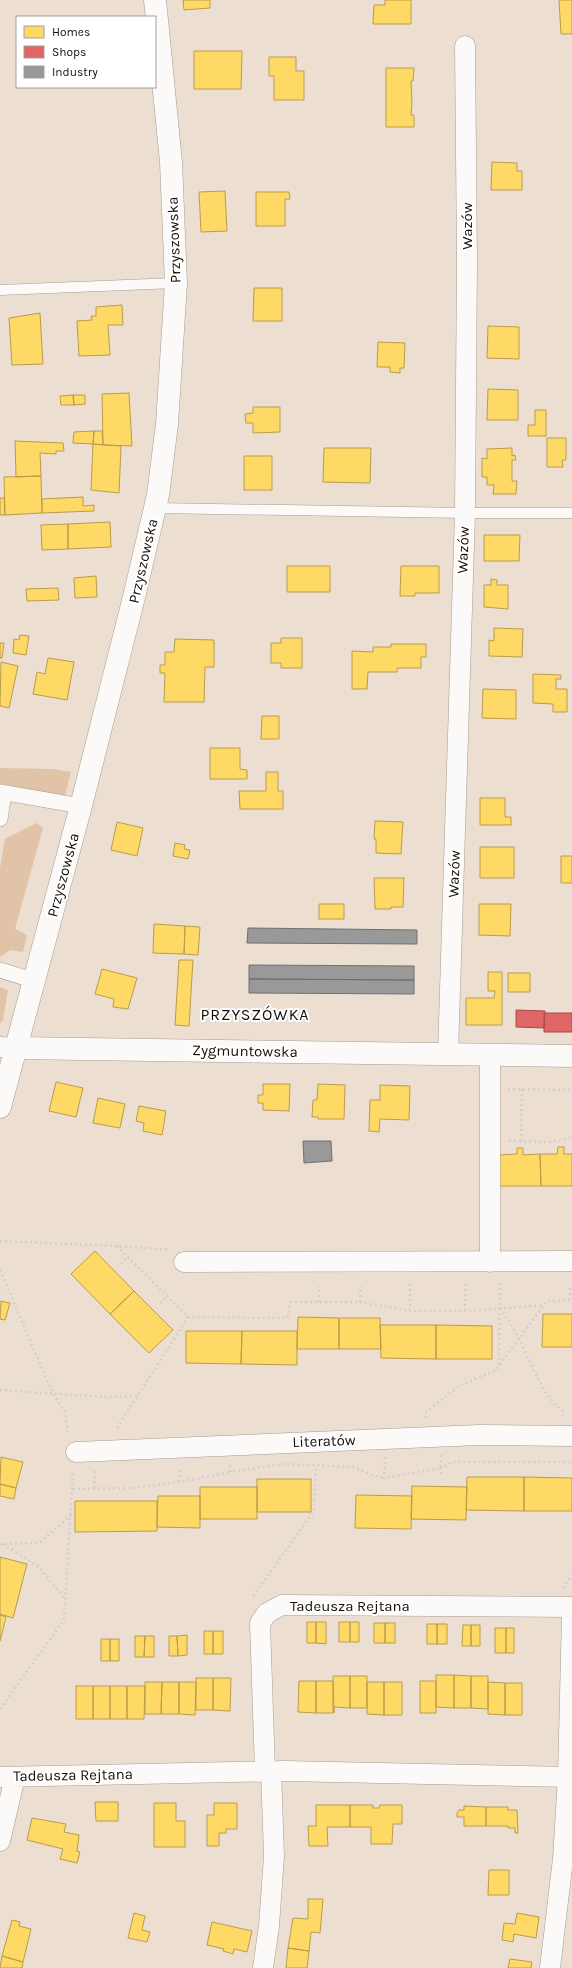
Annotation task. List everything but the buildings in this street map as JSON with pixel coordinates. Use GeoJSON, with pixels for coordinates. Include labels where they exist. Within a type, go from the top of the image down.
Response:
{"type":"FeatureCollection","features":[{"type":"Feature","properties":{"kind":"street","name":"Przyszowska"},"geometry":{"type":"LineString","coordinates":[[0,1107],[8,1047],[35,980],[81,806],[155,508],[167,424],[176,283],[171,162],[155,0]]}},
{"type":"Feature","properties":{"kind":"street","name":"Wazów"},"geometry":{"type":"LineString","coordinates":[[448,1054],[465,513],[467,261],[466,46]]}},
{"type":"Feature","properties":{"kind":"street"},"geometry":{"type":"LineString","coordinates":[[0,819],[2,793],[81,806]]}},
{"type":"Feature","properties":{"kind":"street"},"geometry":{"type":"LineString","coordinates":[[0,970],[35,980]]}},
{"type":"Feature","properties":{"kind":"street","name":"Zygmuntowska"},"geometry":{"type":"LineString","coordinates":[[8,1047],[572,1056]]}},
{"type":"Feature","properties":{"kind":"street"},"geometry":{"type":"LineString","coordinates":[[490,1055],[495,1268]]}},
{"type":"Feature","properties":{"kind":"street"},"geometry":{"type":"LineString","coordinates":[[184,1262],[495,1268],[572,1261]]}},
{"type":"Feature","properties":{"kind":"street","name":"Literatów"},"geometry":{"type":"LineString","coordinates":[[74,1460],[567,1429]]}},
{"type":"Feature","properties":{"kind":"street","name":"Tadeusza Rejtana"},"geometry":{"type":"LineString","coordinates":[[268,1771],[260,1622],[267,1613],[282,1605],[572,1607]]}},
{"type":"Feature","properties":{"kind":"street"},"geometry":{"type":"LineString","coordinates":[[550,1968],[570,1777],[572,1614]]}},
{"type":"Feature","properties":{"kind":"street"},"geometry":{"type":"LineString","coordinates":[[263,1968],[269,1926],[274,1856],[268,1771]]}},
{"type":"Feature","properties":{"kind":"street","name":"Tadeusza Rejtana"},"geometry":{"type":"LineString","coordinates":[[7,1777],[268,1771],[570,1777]]}},
{"type":"Feature","properties":{"kind":"street"},"geometry":{"type":"LineString","coordinates":[[0,1841],[7,1777]]}},
{"type":"Feature","properties":{"kind":"lane"},"geometry":{"type":"LineString","coordinates":[[0,290],[176,283]]}},
{"type":"Feature","properties":{"kind":"lane"},"geometry":{"type":"LineString","coordinates":[[155,508],[465,513],[572,513]]}},
{"type":"Feature","properties":{"kind":"path"},"geometry":{"type":"LineString","coordinates":[[505,1089],[572,1090]]}},
{"type":"Feature","properties":{"kind":"path"},"geometry":{"type":"LineString","coordinates":[[521,1142],[522,1089]]}},
{"type":"Feature","properties":{"kind":"path"},"geometry":{"type":"LineString","coordinates":[[508,1141],[552,1142],[572,1137]]}},
{"type":"Feature","properties":{"kind":"path"},"geometry":{"type":"LineString","coordinates":[[0,1241],[117,1246],[168,1250]]}},
{"type":"Feature","properties":{"kind":"path"},"geometry":{"type":"LineString","coordinates":[[117,1246],[188,1317],[287,1318],[291,1302],[360,1302],[410,1311],[465,1311],[544,1305]]}},
{"type":"Feature","properties":{"kind":"path"},"geometry":{"type":"LineString","coordinates":[[121,1264],[128,1257]]}},
{"type":"Feature","properties":{"kind":"path"},"geometry":{"type":"LineString","coordinates":[[495,1268],[500,1308],[499,1365]]}},
{"type":"Feature","properties":{"kind":"path"},"geometry":{"type":"LineString","coordinates":[[0,1270],[54,1394],[65,1412]]}},
{"type":"Feature","properties":{"kind":"path"},"geometry":{"type":"LineString","coordinates":[[410,1284],[410,1311]]}},
{"type":"Feature","properties":{"kind":"path"},"geometry":{"type":"LineString","coordinates":[[465,1311],[466,1284]]}},
{"type":"Feature","properties":{"kind":"path"},"geometry":{"type":"LineString","coordinates":[[319,1286],[319,1302]]}},
{"type":"Feature","properties":{"kind":"path"},"geometry":{"type":"LineString","coordinates":[[360,1302],[361,1286]]}},
{"type":"Feature","properties":{"kind":"path"},"geometry":{"type":"LineString","coordinates":[[426,1421],[426,1412],[459,1386],[496,1370],[547,1301],[571,1300],[570,1287]]}},
{"type":"Feature","properties":{"kind":"path"},"geometry":{"type":"LineString","coordinates":[[160,1303],[167,1296]]}},
{"type":"Feature","properties":{"kind":"path"},"geometry":{"type":"LineString","coordinates":[[500,1308],[511,1322],[519,1337],[543,1389],[563,1412],[567,1429]]}},
{"type":"Feature","properties":{"kind":"path"},"geometry":{"type":"LineString","coordinates":[[117,1428],[188,1317]]}},
{"type":"Feature","properties":{"kind":"path"},"geometry":{"type":"LineString","coordinates":[[0,1390],[107,1397],[137,1396]]}},
{"type":"Feature","properties":{"kind":"path"},"geometry":{"type":"LineString","coordinates":[[441,1452],[441,1474]]}},
{"type":"Feature","properties":{"kind":"path"},"geometry":{"type":"LineString","coordinates":[[384,1478],[385,1453]]}},
{"type":"Feature","properties":{"kind":"path"},"geometry":{"type":"LineString","coordinates":[[0,1710],[64,1620],[74,1460]]}},
{"type":"Feature","properties":{"kind":"path"},"geometry":{"type":"LineString","coordinates":[[180,1462],[180,1482]]}},
{"type":"Feature","properties":{"kind":"path"},"geometry":{"type":"LineString","coordinates":[[73,1489],[133,1488],[180,1482],[230,1472],[283,1464],[353,1467],[374,1476],[384,1478],[441,1468],[452,1462],[572,1462]]}},
{"type":"Feature","properties":{"kind":"path"},"geometry":{"type":"LineString","coordinates":[[230,1464],[230,1472]]}},
{"type":"Feature","properties":{"kind":"path"},"geometry":{"type":"LineString","coordinates":[[253,1596],[314,1511],[316,1466]]}},
{"type":"Feature","properties":{"kind":"path"},"geometry":{"type":"LineString","coordinates":[[94,1488],[95,1468]]}},
{"type":"Feature","properties":{"kind":"path"},"geometry":{"type":"LineString","coordinates":[[1,1544],[39,1543],[71,1515]]}},
{"type":"Feature","properties":{"kind":"path"},"geometry":{"type":"LineString","coordinates":[[1,1544],[39,1567],[65,1599]]}},
{"type":"Feature","properties":{"kind":"shaded area"},"geometry":{"type":"Polygon","coordinates":[[[0,768],[52,769],[71,772],[65,796],[0,785],[0,768]]]}},
{"type":"Feature","properties":{"kind":"shaded area"},"geometry":{"type":"Polygon","coordinates":[[[36,823],[43,828],[15,929],[27,935],[23,952],[10,950],[0,957],[0,868],[5,839],[36,823]]]}},
{"type":"Feature","properties":{"kind":"shaded area"},"geometry":{"type":"Polygon","coordinates":[[[0,987],[8,990],[3,1020],[0,1024],[0,987]]]}},
{"type":"Feature","properties":{"kind":"district","name":"PRZYSZÓWKA"},"geometry":{"type":"Point","coordinates":[255,1014]}}]}
